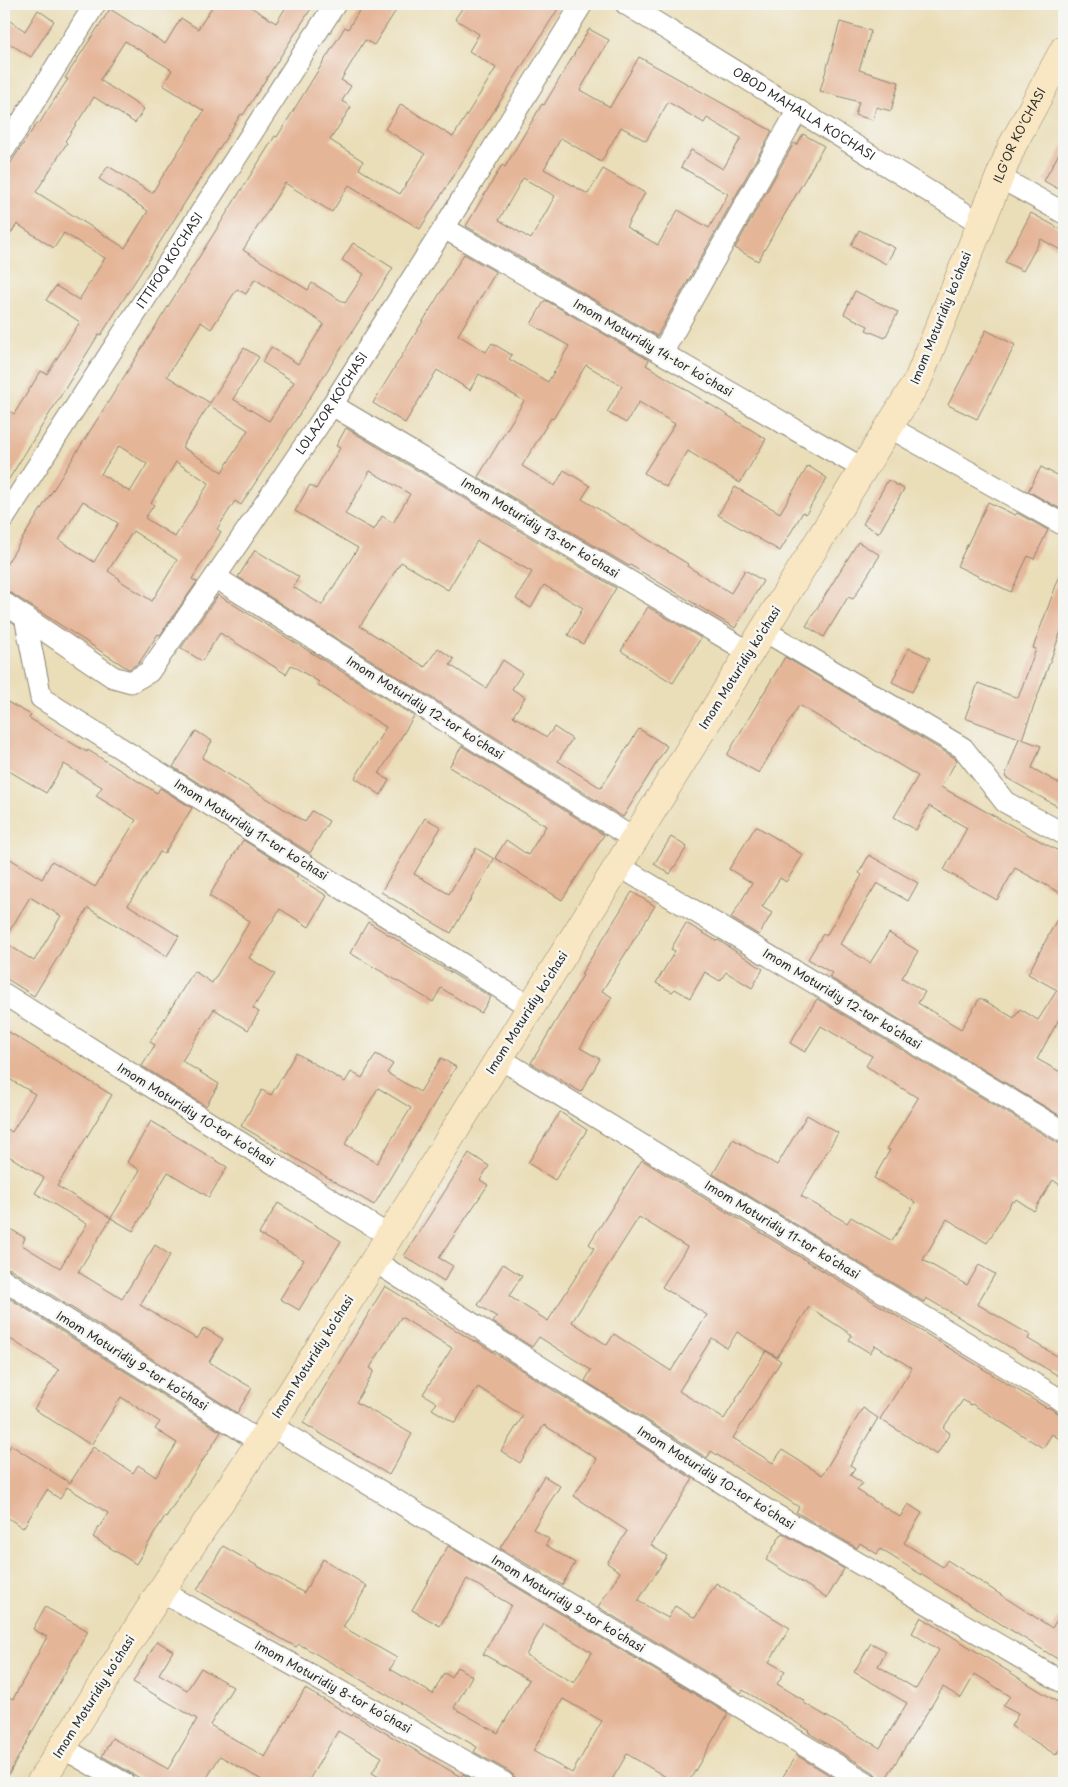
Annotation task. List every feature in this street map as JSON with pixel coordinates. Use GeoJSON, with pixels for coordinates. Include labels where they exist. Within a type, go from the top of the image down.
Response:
{"type":"FeatureCollection","features":[{"type":"Feature","properties":{"kind":"street"},"geometry":{"type":"LineString","coordinates":[[4,150],[95,4]]}},
{"type":"Feature","properties":{"kind":"street","name":"ITTIFOQ KO‘CHASI"},"geometry":{"type":"LineString","coordinates":[[4,518],[335,4]]}},
{"type":"Feature","properties":{"kind":"street","name":"LOLAZOR KO‘CHASI"},"geometry":{"type":"LineString","coordinates":[[4,603],[114,677],[131,682],[149,672],[332,405],[582,4]]}},
{"type":"Feature","properties":{"kind":"street","name":"OBOD MAHALLA KO‘CHASI"},"geometry":{"type":"LineString","coordinates":[[626,4],[980,223]]}},
{"type":"Feature","properties":{"kind":"street","name":"ILG'OR KO'CHASI"},"geometry":{"type":"LineString","coordinates":[[980,223],[1012,146],[1064,49]]}},
{"type":"Feature","properties":{"kind":"street"},"geometry":{"type":"LineString","coordinates":[[662,353],[798,110]]}},
{"type":"Feature","properties":{"kind":"street"},"geometry":{"type":"LineString","coordinates":[[999,177],[1064,213]]}},
{"type":"Feature","properties":{"kind":"street","name":"Imom Moturidiy koʻchasi"},"geometry":{"type":"LineString","coordinates":[[40,1783],[161,1590],[265,1434],[374,1261],[918,380],[980,223]]}},
{"type":"Feature","properties":{"kind":"street","name":"Imom Moturidiy 14-tor koʻchasi"},"geometry":{"type":"LineString","coordinates":[[444,228],[862,468]]}},
{"type":"Feature","properties":{"kind":"street","name":"Imom Moturidiy 13-tor koʻchasi"},"geometry":{"type":"LineString","coordinates":[[332,405],[756,641],[962,748],[1005,802],[1064,834]]}},
{"type":"Feature","properties":{"kind":"street"},"geometry":{"type":"LineString","coordinates":[[889,427],[1064,524]]}},
{"type":"Feature","properties":{"kind":"street","name":"Imom Moturidiy 12-tor koʻchasi"},"geometry":{"type":"LineString","coordinates":[[215,577],[634,839]]}},
{"type":"Feature","properties":{"kind":"street","name":"Imom Moturidiy 11-tor koʻchasi"},"geometry":{"type":"LineString","coordinates":[[25,617],[41,698],[530,1007]]}},
{"type":"Feature","properties":{"kind":"street","name":"Imom Moturidiy 12-tor koʻchasi"},"geometry":{"type":"LineString","coordinates":[[619,866],[1064,1132]]}},
{"type":"Feature","properties":{"kind":"street","name":"Imom Moturidiy 10-tor koʻchasi"},"geometry":{"type":"LineString","coordinates":[[4,994],[389,1236]]}},
{"type":"Feature","properties":{"kind":"street","name":"Imom Moturidiy 11-tor koʻchasi"},"geometry":{"type":"LineString","coordinates":[[499,1058],[1064,1402]]}},
{"type":"Feature","properties":{"kind":"street","name":"Imom Moturidiy 10-tor koʻchasi"},"geometry":{"type":"LineString","coordinates":[[374,1261],[743,1496],[1064,1683]]}},
{"type":"Feature","properties":{"kind":"street","name":"Imom Moturidiy 9-tor koʻchasi"},"geometry":{"type":"LineString","coordinates":[[4,1280],[265,1434],[867,1783]]}},
{"type":"Feature","properties":{"kind":"street","name":"Imom Moturidiy 8-tor koʻchasi"},"geometry":{"type":"LineString","coordinates":[[161,1590],[504,1783]]}},
{"type":"Feature","properties":{"kind":"street"},"geometry":{"type":"LineString","coordinates":[[61,1747],[124,1783]]}},
{"type":"Feature","properties":{"kind":"building"},"geometry":{"type":"Polygon","coordinates":[[[214,4],[246,4],[276,23],[288,4],[314,4],[243,115],[241,114],[101,335],[99,334],[4,487],[4,407],[14,414],[41,371],[47,374],[80,322],[46,300],[56,286],[79,300],[105,258],[64,233],[54,248],[17,224],[4,244],[4,173],[37,123],[39,124],[68,79],[65,78],[110,9],[165,44],[181,18],[198,29],[214,4]],[[125,41],[100,80],[144,109],[135,123],[94,97],[65,141],[67,143],[36,192],[125,248],[148,211],[99,179],[108,166],[152,193],[204,111],[163,85],[172,70],[125,41]]]}},
{"type":"Feature","properties":{"kind":"building"},"geometry":{"type":"Polygon","coordinates":[[[363,4],[400,4],[374,45],[365,40],[341,80],[351,86],[342,101],[351,107],[330,140],[363,161],[359,169],[400,194],[425,154],[385,129],[401,104],[453,137],[496,68],[469,51],[479,34],[455,19],[465,4],[561,4],[420,229],[349,185],[332,212],[285,183],[243,250],[308,290],[312,283],[345,303],[364,274],[342,260],[353,243],[393,268],[241,505],[235,501],[217,529],[221,532],[192,579],[197,582],[139,663],[129,669],[4,590],[4,568],[275,136],[277,137],[345,27],[348,29],[363,4]],[[255,279],[246,294],[237,289],[211,329],[201,322],[167,376],[210,403],[244,348],[259,357],[233,399],[269,421],[294,382],[262,362],[271,347],[298,364],[324,324],[255,279]],[[209,405],[182,447],[222,472],[248,430],[209,405]],[[119,446],[101,474],[130,492],[147,464],[119,446]],[[176,462],[151,503],[154,505],[145,518],[175,537],[209,483],[176,462]],[[83,501],[59,540],[94,562],[118,523],[83,501]],[[133,531],[108,571],[152,601],[177,560],[133,531]]]}},
{"type":"Feature","properties":{"kind":"building"},"geometry":{"type":"Polygon","coordinates":[[[38,10],[54,21],[31,57],[4,40],[4,17],[25,31],[38,10]]]}},
{"type":"Feature","properties":{"kind":"building"},"geometry":{"type":"Polygon","coordinates":[[[840,22],[871,31],[859,70],[899,82],[891,111],[876,107],[873,120],[855,115],[859,102],[820,91],[840,22]]]}},
{"type":"Feature","properties":{"kind":"building"},"geometry":{"type":"Polygon","coordinates":[[[589,29],[609,40],[580,90],[610,107],[639,57],[772,131],[657,336],[466,226],[502,165],[505,167],[542,104],[544,105],[589,29]],[[668,102],[646,141],[621,127],[601,162],[561,138],[544,169],[588,194],[603,169],[645,193],[626,227],[658,245],[678,210],[709,228],[728,194],[681,167],[691,150],[723,169],[741,138],[707,118],[704,123],[668,102]],[[523,178],[499,220],[531,239],[555,196],[523,178]]]}},
{"type":"Feature","properties":{"kind":"building"},"geometry":{"type":"Polygon","coordinates":[[[803,134],[824,146],[758,261],[735,248],[794,143],[797,145],[803,134]]]}},
{"type":"Feature","properties":{"kind":"building"},"geometry":{"type":"Polygon","coordinates":[[[1064,144],[1064,192],[1044,181],[1064,144]]]}},
{"type":"Feature","properties":{"kind":"building"},"geometry":{"type":"Polygon","coordinates":[[[1031,213],[1064,231],[1064,252],[1041,239],[1023,271],[1005,262],[1031,213]]]}},
{"type":"Feature","properties":{"kind":"building"},"geometry":{"type":"Polygon","coordinates":[[[859,230],[895,248],[886,264],[851,245],[859,230]]]}},
{"type":"Feature","properties":{"kind":"building"},"geometry":{"type":"Polygon","coordinates":[[[464,254],[496,272],[458,335],[486,352],[492,343],[512,355],[509,359],[548,382],[569,346],[531,324],[545,300],[649,360],[646,365],[766,439],[740,483],[688,451],[666,487],[644,473],[675,424],[639,402],[626,423],[607,412],[622,386],[586,365],[522,466],[555,486],[564,470],[590,486],[582,499],[688,564],[687,566],[731,593],[745,570],[763,581],[735,628],[478,477],[524,401],[479,374],[470,390],[437,370],[405,423],[373,403],[464,254]]]}},
{"type":"Feature","properties":{"kind":"building"},"geometry":{"type":"Polygon","coordinates":[[[855,291],[898,312],[885,338],[866,330],[868,326],[844,314],[855,291]]]}},
{"type":"Feature","properties":{"kind":"building"},"geometry":{"type":"Polygon","coordinates":[[[986,330],[1015,345],[977,419],[948,405],[986,330]]]}},
{"type":"Feature","properties":{"kind":"building"},"geometry":{"type":"Polygon","coordinates":[[[346,428],[616,588],[583,644],[568,635],[583,608],[544,585],[531,608],[516,599],[532,572],[477,541],[448,590],[401,562],[360,626],[425,667],[438,648],[454,659],[450,665],[486,688],[503,660],[522,673],[512,689],[525,697],[513,716],[547,737],[554,727],[572,739],[558,761],[601,788],[639,729],[667,746],[623,817],[238,577],[255,550],[299,577],[293,587],[322,605],[358,548],[295,511],[310,485],[316,489],[340,448],[336,446],[346,428]],[[370,471],[345,514],[374,530],[382,516],[393,523],[410,494],[370,471]]]}},
{"type":"Feature","properties":{"kind":"building"},"geometry":{"type":"Polygon","coordinates":[[[808,466],[827,478],[806,514],[803,512],[780,551],[718,515],[735,487],[780,513],[808,466]]]}},
{"type":"Feature","properties":{"kind":"building"},"geometry":{"type":"Polygon","coordinates":[[[1041,467],[1064,479],[1064,511],[1028,491],[1041,467]]]}},
{"type":"Feature","properties":{"kind":"building"},"geometry":{"type":"Polygon","coordinates":[[[888,480],[904,489],[879,533],[863,524],[888,480]]]}},
{"type":"Feature","properties":{"kind":"building"},"geometry":{"type":"Polygon","coordinates":[[[988,502],[1015,515],[1017,513],[1048,530],[1034,559],[1028,556],[1011,592],[957,566],[988,502]]]}},
{"type":"Feature","properties":{"kind":"building"},"geometry":{"type":"Polygon","coordinates":[[[858,542],[880,555],[853,599],[848,597],[824,637],[806,626],[858,542]]]}},
{"type":"Feature","properties":{"kind":"building"},"geometry":{"type":"Polygon","coordinates":[[[1062,569],[1064,569],[1064,623],[1022,739],[965,718],[978,683],[1018,698],[1036,649],[1033,648],[1062,569]]]}},
{"type":"Feature","properties":{"kind":"building"},"geometry":{"type":"Polygon","coordinates":[[[218,595],[414,716],[379,774],[389,780],[381,795],[355,778],[386,727],[318,685],[319,682],[291,665],[286,674],[220,633],[202,661],[181,648],[218,595]]]}},
{"type":"Feature","properties":{"kind":"building"},"geometry":{"type":"Polygon","coordinates":[[[648,607],[701,638],[673,683],[621,651],[648,607]]]}},
{"type":"Feature","properties":{"kind":"building"},"geometry":{"type":"Polygon","coordinates":[[[909,648],[930,658],[912,692],[892,682],[909,648]]]}},
{"type":"Feature","properties":{"kind":"building"},"geometry":{"type":"Polygon","coordinates":[[[785,657],[955,758],[957,760],[941,787],[1064,854],[1064,895],[1015,868],[997,900],[944,870],[967,828],[929,806],[916,830],[894,817],[918,776],[799,705],[759,773],[727,755],[785,657]]]}},
{"type":"Feature","properties":{"kind":"building"},"geometry":{"type":"Polygon","coordinates":[[[4,700],[31,715],[29,718],[87,752],[88,750],[157,793],[160,788],[192,808],[164,854],[160,852],[128,905],[179,936],[167,956],[88,908],[34,996],[4,977],[4,942],[34,961],[61,916],[30,897],[4,940],[4,855],[42,879],[52,861],[95,887],[136,820],[96,796],[102,787],[64,764],[46,793],[4,768],[4,700]]]}},
{"type":"Feature","properties":{"kind":"building"},"geometry":{"type":"Polygon","coordinates":[[[196,731],[212,741],[202,758],[305,822],[312,811],[329,821],[310,853],[173,767],[196,731]]]}},
{"type":"Feature","properties":{"kind":"building"},"geometry":{"type":"Polygon","coordinates":[[[1019,738],[1041,746],[1032,768],[1064,786],[1064,810],[1005,777],[1019,738]]]}},
{"type":"Feature","properties":{"kind":"building"},"geometry":{"type":"Polygon","coordinates":[[[462,746],[604,835],[562,900],[495,858],[506,840],[528,855],[546,826],[449,767],[462,746]]]}},
{"type":"Feature","properties":{"kind":"building"},"geometry":{"type":"Polygon","coordinates":[[[425,818],[441,827],[414,874],[449,894],[476,848],[494,859],[451,933],[381,892],[425,818]]]}},
{"type":"Feature","properties":{"kind":"building"},"geometry":{"type":"Polygon","coordinates":[[[756,826],[803,855],[786,882],[780,878],[762,907],[772,913],[759,935],[731,918],[752,883],[729,869],[756,826]]]}},
{"type":"Feature","properties":{"kind":"building"},"geometry":{"type":"Polygon","coordinates":[[[671,837],[687,847],[670,874],[654,864],[671,837]]]}},
{"type":"Feature","properties":{"kind":"building"},"geometry":{"type":"Polygon","coordinates":[[[243,840],[327,896],[309,927],[280,909],[249,958],[275,974],[253,1008],[259,1012],[248,1030],[214,1009],[182,1061],[219,1084],[206,1106],[142,1066],[155,1045],[150,1042],[194,971],[212,983],[250,921],[209,896],[243,840]]]}},
{"type":"Feature","properties":{"kind":"building"},"geometry":{"type":"Polygon","coordinates":[[[869,855],[918,883],[908,901],[877,883],[840,944],[870,963],[889,933],[918,951],[902,978],[925,992],[918,1003],[961,1029],[980,998],[1014,1018],[1020,1009],[1038,1020],[1057,990],[1028,974],[1064,906],[1064,1010],[1037,1059],[1064,1074],[1064,1118],[829,977],[832,973],[808,959],[823,934],[826,936],[862,875],[859,873],[869,855]]]}},
{"type":"Feature","properties":{"kind":"building"},"geometry":{"type":"Polygon","coordinates":[[[632,892],[655,906],[602,991],[612,997],[580,1048],[600,1059],[581,1092],[531,1063],[583,975],[581,974],[632,892]]]}},
{"type":"Feature","properties":{"kind":"building"},"geometry":{"type":"Polygon","coordinates":[[[368,922],[491,997],[481,1013],[441,988],[433,1002],[350,953],[368,922]]]}},
{"type":"Feature","properties":{"kind":"building"},"geometry":{"type":"Polygon","coordinates":[[[686,923],[718,940],[763,969],[752,988],[726,972],[720,981],[705,972],[690,998],[675,989],[672,992],[656,983],[675,951],[671,949],[686,923]]]}},
{"type":"Feature","properties":{"kind":"building"},"geometry":{"type":"Polygon","coordinates":[[[817,999],[1058,1143],[1064,1144],[1064,1188],[1053,1180],[1034,1211],[1016,1199],[1014,1202],[1012,1201],[987,1243],[947,1219],[923,1260],[967,1285],[979,1265],[995,1274],[977,1304],[1030,1335],[1028,1339],[1064,1360],[1064,1379],[926,1298],[924,1302],[713,1174],[733,1139],[777,1165],[807,1115],[838,1133],[801,1196],[847,1223],[851,1217],[892,1241],[915,1202],[874,1178],[890,1150],[887,1149],[918,1098],[866,1066],[872,1056],[821,1026],[805,1052],[790,1043],[817,999]]]}},
{"type":"Feature","properties":{"kind":"building"},"geometry":{"type":"Polygon","coordinates":[[[4,1029],[112,1095],[57,1186],[111,1218],[78,1272],[122,1299],[155,1245],[170,1255],[140,1305],[197,1339],[204,1328],[223,1339],[209,1362],[252,1388],[237,1413],[11,1269],[4,1268],[4,1225],[25,1238],[22,1245],[60,1268],[87,1224],[35,1193],[44,1178],[4,1153],[4,1127],[12,1132],[35,1094],[4,1076],[4,1029]]]}},
{"type":"Feature","properties":{"kind":"building"},"geometry":{"type":"Polygon","coordinates":[[[296,1053],[345,1082],[351,1072],[362,1078],[376,1054],[393,1064],[387,1073],[420,1092],[441,1058],[456,1067],[374,1205],[241,1126],[262,1090],[271,1095],[296,1053]],[[378,1088],[345,1144],[377,1163],[411,1108],[378,1088]]]}},
{"type":"Feature","properties":{"kind":"building"},"geometry":{"type":"Polygon","coordinates":[[[560,1112],[587,1130],[555,1180],[528,1163],[560,1112]]]}},
{"type":"Feature","properties":{"kind":"building"},"geometry":{"type":"Polygon","coordinates":[[[151,1121],[227,1167],[209,1197],[168,1172],[133,1231],[111,1218],[140,1170],[127,1162],[151,1121]]]}},
{"type":"Feature","properties":{"kind":"building"},"geometry":{"type":"Polygon","coordinates":[[[469,1153],[489,1166],[480,1180],[488,1185],[439,1258],[453,1266],[444,1281],[404,1256],[469,1153]]]}},
{"type":"Feature","properties":{"kind":"building"},"geometry":{"type":"Polygon","coordinates":[[[642,1160],[1047,1408],[1064,1414],[1064,1442],[1052,1434],[1043,1448],[963,1400],[943,1428],[950,1433],[937,1455],[880,1419],[912,1368],[875,1345],[870,1353],[849,1340],[852,1335],[809,1307],[777,1357],[737,1332],[727,1348],[712,1338],[679,1391],[724,1419],[766,1351],[781,1361],[733,1438],[773,1463],[782,1450],[822,1475],[863,1408],[878,1418],[850,1465],[855,1468],[850,1475],[862,1483],[857,1490],[900,1517],[908,1504],[922,1513],[904,1543],[943,1567],[947,1560],[1052,1628],[1064,1608],[1064,1663],[880,1549],[877,1554],[860,1543],[857,1548],[796,1512],[799,1507],[711,1451],[707,1458],[585,1381],[591,1370],[539,1337],[532,1347],[493,1322],[497,1317],[478,1305],[503,1264],[522,1276],[509,1296],[548,1321],[594,1248],[589,1244],[642,1160]],[[639,1217],[572,1322],[607,1345],[614,1334],[671,1371],[707,1315],[662,1287],[687,1247],[639,1217]]]}},
{"type":"Feature","properties":{"kind":"building"},"geometry":{"type":"Polygon","coordinates":[[[278,1203],[341,1241],[299,1310],[280,1299],[304,1260],[259,1234],[278,1203]]]}},
{"type":"Feature","properties":{"kind":"building"},"geometry":{"type":"Polygon","coordinates":[[[385,1286],[476,1341],[693,1479],[651,1545],[667,1556],[638,1601],[668,1618],[675,1606],[695,1618],[716,1583],[790,1628],[769,1662],[785,1671],[777,1684],[805,1701],[804,1703],[880,1748],[907,1703],[854,1672],[871,1643],[886,1651],[878,1666],[916,1689],[939,1650],[912,1633],[921,1617],[1064,1706],[1064,1742],[1056,1755],[1011,1726],[1018,1714],[1003,1706],[1010,1696],[975,1674],[961,1698],[943,1687],[883,1783],[879,1783],[878,1777],[873,1772],[809,1733],[810,1731],[743,1690],[741,1693],[598,1607],[620,1572],[607,1563],[627,1531],[574,1496],[597,1459],[544,1425],[520,1463],[501,1451],[523,1416],[478,1387],[455,1423],[432,1409],[437,1403],[423,1394],[452,1348],[401,1317],[370,1368],[374,1371],[356,1402],[412,1434],[389,1475],[303,1423],[385,1286]]]}},
{"type":"Feature","properties":{"kind":"building"},"geometry":{"type":"Polygon","coordinates":[[[4,1295],[221,1432],[165,1516],[136,1564],[93,1537],[108,1513],[67,1487],[60,1499],[47,1490],[23,1528],[4,1515],[4,1457],[11,1445],[70,1483],[93,1447],[133,1473],[138,1465],[156,1477],[177,1443],[155,1429],[160,1422],[121,1397],[91,1445],[34,1409],[59,1370],[4,1335],[4,1295]]]}},
{"type":"Feature","properties":{"kind":"building"},"geometry":{"type":"Polygon","coordinates":[[[1064,1379],[1064,1388],[1060,1385],[1064,1379]]]}},
{"type":"Feature","properties":{"kind":"building"},"geometry":{"type":"Polygon","coordinates":[[[544,1476],[560,1486],[533,1529],[549,1539],[546,1545],[575,1563],[562,1585],[500,1548],[544,1476]]]}},
{"type":"Feature","properties":{"kind":"building"},"geometry":{"type":"Polygon","coordinates":[[[782,1533],[844,1569],[827,1598],[766,1560],[782,1533]]]}},
{"type":"Feature","properties":{"kind":"building"},"geometry":{"type":"Polygon","coordinates":[[[223,1546],[304,1593],[323,1559],[367,1586],[343,1627],[397,1658],[390,1669],[433,1694],[444,1673],[451,1677],[457,1667],[472,1676],[454,1708],[498,1733],[529,1680],[483,1654],[511,1605],[467,1579],[440,1626],[412,1610],[448,1546],[728,1714],[688,1783],[676,1783],[627,1754],[610,1783],[516,1783],[515,1777],[510,1772],[474,1752],[477,1747],[299,1644],[296,1647],[197,1590],[223,1546]],[[544,1624],[526,1655],[574,1683],[592,1652],[544,1624]],[[563,1699],[533,1751],[572,1773],[602,1721],[563,1699]]]}},
{"type":"Feature","properties":{"kind":"building"},"geometry":{"type":"Polygon","coordinates":[[[45,1607],[88,1631],[4,1783],[4,1695],[13,1699],[47,1637],[33,1629],[45,1607]]]}},
{"type":"Feature","properties":{"kind":"building"},"geometry":{"type":"Polygon","coordinates":[[[157,1641],[173,1651],[159,1674],[187,1690],[201,1668],[233,1687],[210,1725],[265,1757],[305,1689],[352,1716],[353,1714],[461,1777],[463,1774],[479,1783],[390,1783],[372,1773],[382,1757],[338,1731],[307,1783],[267,1783],[220,1756],[204,1783],[148,1783],[102,1756],[112,1738],[168,1769],[197,1719],[133,1682],[157,1641]]]}},
{"type":"Feature","properties":{"kind":"building"},"geometry":{"type":"Polygon","coordinates":[[[796,1755],[843,1783],[779,1783],[796,1755]]]}}]}
